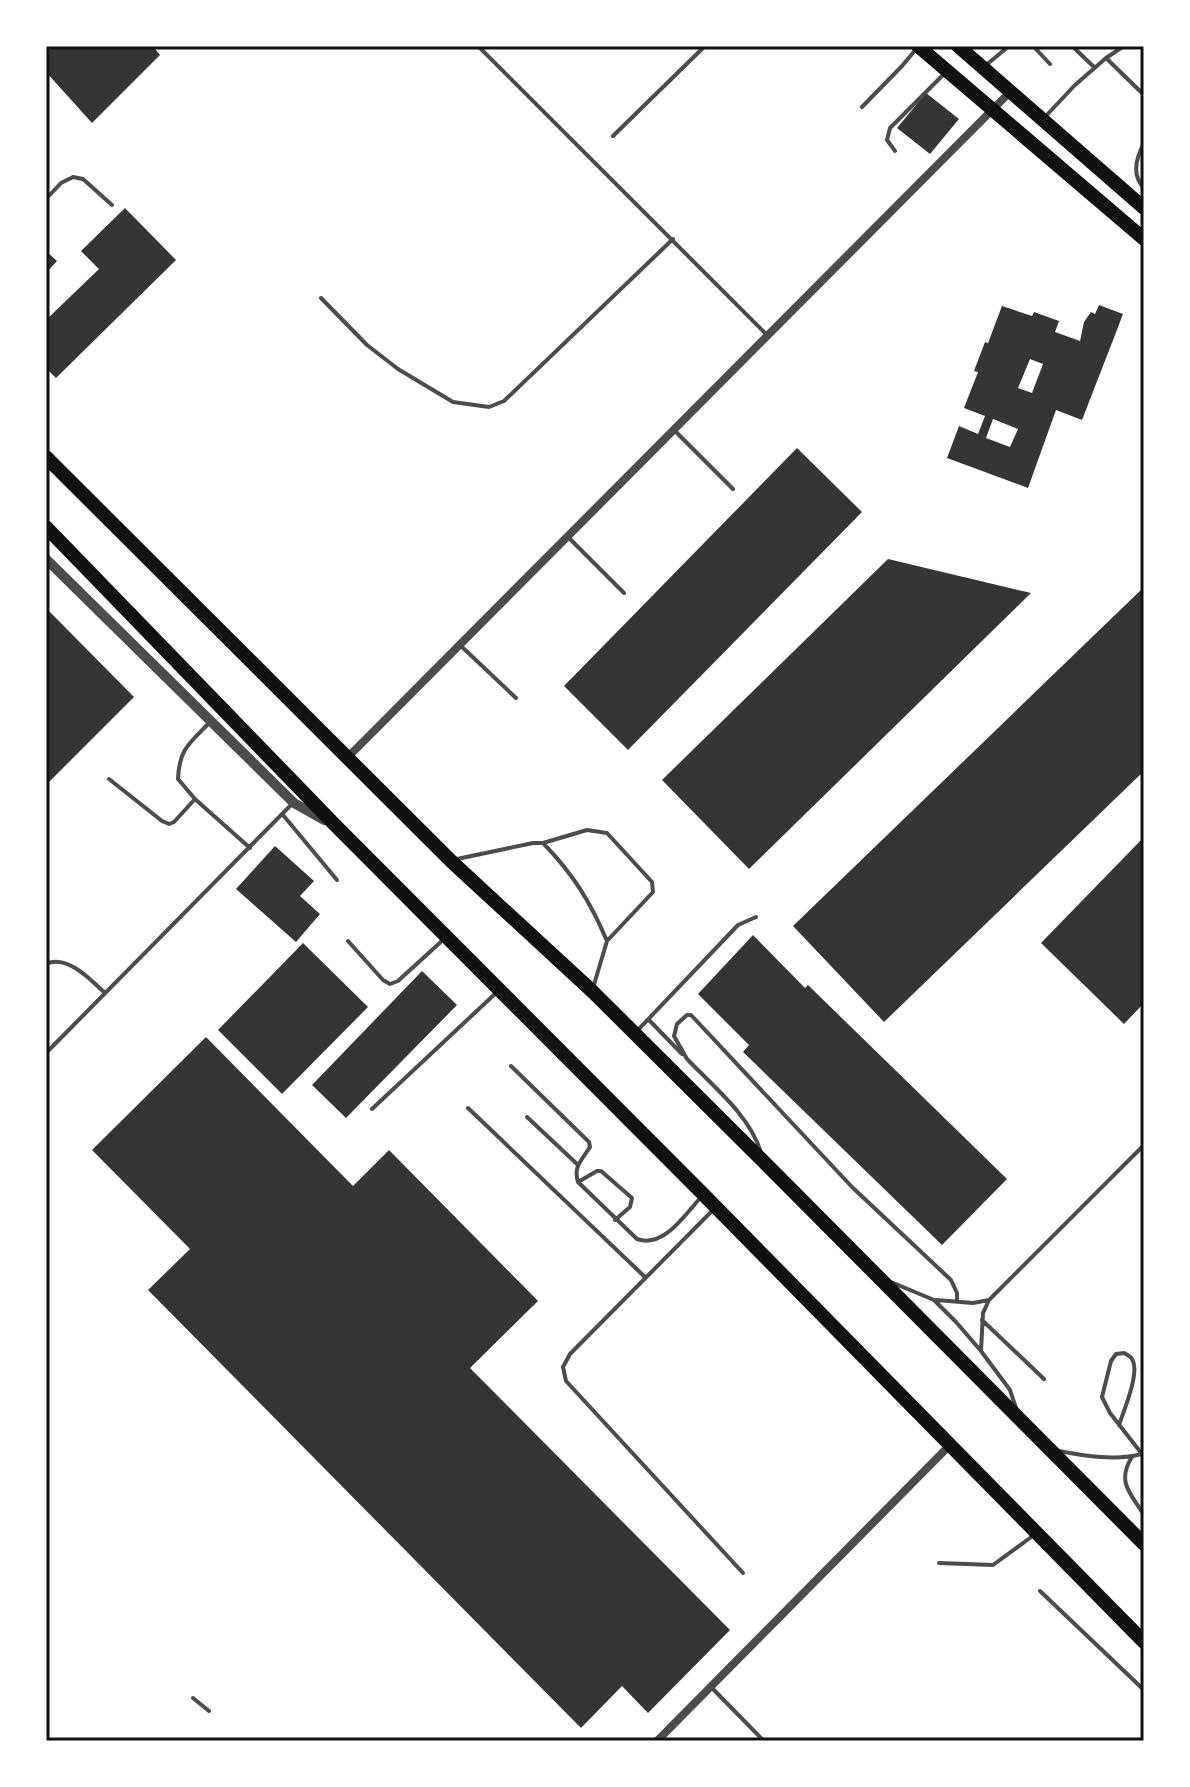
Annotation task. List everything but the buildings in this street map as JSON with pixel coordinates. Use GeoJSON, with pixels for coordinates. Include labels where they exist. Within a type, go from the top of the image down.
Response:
{"type":"FeatureCollection","features":[{"type":"Feature","properties":{"kind":"main road"},"geometry":{"type":"LineString","coordinates":[[918,46],[1144,239]]}},
{"type":"Feature","properties":{"kind":"main road"},"geometry":{"type":"LineString","coordinates":[[958,46],[1144,208]]}},
{"type":"Feature","properties":{"kind":"main road"},"geometry":{"type":"LineString","coordinates":[[46,457],[451,861],[592,991],[1144,1544]]}},
{"type":"Feature","properties":{"kind":"main road"},"geometry":{"type":"LineString","coordinates":[[46,527],[446,938],[1144,1642]]}},
{"type":"Feature","properties":{"kind":"street"},"geometry":{"type":"LineString","coordinates":[[348,757],[1010,92]]}},
{"type":"Feature","properties":{"kind":"street"},"geometry":{"type":"LineString","coordinates":[[46,559],[294,803],[336,826]]}},
{"type":"Feature","properties":{"kind":"street"},"geometry":{"type":"LineString","coordinates":[[657,1741],[949,1446]]}},
{"type":"Feature","properties":{"kind":"lane"},"geometry":{"type":"LineString","coordinates":[[478,46],[767,335]]}},
{"type":"Feature","properties":{"kind":"lane"},"geometry":{"type":"LineString","coordinates":[[613,136],[705,46]]}},
{"type":"Feature","properties":{"kind":"lane"},"geometry":{"type":"LineString","coordinates":[[862,107],[918,46]]}},
{"type":"Feature","properties":{"kind":"lane"},"geometry":{"type":"LineString","coordinates":[[983,68],[1009,46]]}},
{"type":"Feature","properties":{"kind":"lane"},"geometry":{"type":"LineString","coordinates":[[1033,46],[1050,64]]}},
{"type":"Feature","properties":{"kind":"lane"},"geometry":{"type":"LineString","coordinates":[[1072,46],[1094,67]]}},
{"type":"Feature","properties":{"kind":"lane"},"geometry":{"type":"LineString","coordinates":[[1042,119],[1094,67],[1124,46]]}},
{"type":"Feature","properties":{"kind":"lane"},"geometry":{"type":"LineString","coordinates":[[1106,58],[1144,95]]}},
{"type":"Feature","properties":{"kind":"lane"},"geometry":{"type":"LineString","coordinates":[[895,151],[887,140],[890,128],[947,71]]}},
{"type":"Feature","properties":{"kind":"lane"},"geometry":{"type":"LineString","coordinates":[[1144,143],[1137,157],[1136,172],[1138,182],[1144,188]]}},
{"type":"Feature","properties":{"kind":"lane"},"geometry":{"type":"LineString","coordinates":[[46,199],[61,183],[73,177],[83,179],[112,205]]}},
{"type":"Feature","properties":{"kind":"lane"},"geometry":{"type":"LineString","coordinates":[[321,298],[367,345],[398,369],[453,402],[489,407],[504,401],[673,239]]}},
{"type":"Feature","properties":{"kind":"lane"},"geometry":{"type":"LineString","coordinates":[[673,430],[733,489]]}},
{"type":"Feature","properties":{"kind":"lane"},"geometry":{"type":"LineString","coordinates":[[568,536],[624,593]]}},
{"type":"Feature","properties":{"kind":"lane"},"geometry":{"type":"LineString","coordinates":[[460,645],[516,698]]}},
{"type":"Feature","properties":{"kind":"lane"},"geometry":{"type":"LineString","coordinates":[[211,721],[186,747],[179,761],[178,779],[195,799],[250,848]]}},
{"type":"Feature","properties":{"kind":"lane"},"geometry":{"type":"LineString","coordinates":[[109,779],[169,824],[195,799]]}},
{"type":"Feature","properties":{"kind":"lane"},"geometry":{"type":"LineString","coordinates":[[46,1053],[294,803]]}},
{"type":"Feature","properties":{"kind":"lane"},"geometry":{"type":"LineString","coordinates":[[283,815],[337,880]]}},
{"type":"Feature","properties":{"kind":"lane"},"geometry":{"type":"LineString","coordinates":[[451,861],[543,843],[587,830],[607,833],[652,882],[653,892],[607,941],[592,991]]}},
{"type":"Feature","properties":{"kind":"lane"},"geometry":{"type":"LineString","coordinates":[[543,843],[566,868],[587,899],[607,941]]}},
{"type":"Feature","properties":{"kind":"lane"},"geometry":{"type":"LineString","coordinates":[[634,1034],[738,925],[756,917]]}},
{"type":"Feature","properties":{"kind":"lane"},"geometry":{"type":"LineString","coordinates":[[348,941],[390,984],[398,981],[446,938]]}},
{"type":"Feature","properties":{"kind":"lane"},"geometry":{"type":"LineString","coordinates":[[46,964],[53,960],[64,963],[85,975],[105,993]]}},
{"type":"Feature","properties":{"kind":"lane"},"geometry":{"type":"LineString","coordinates":[[372,1109],[499,991]]}},
{"type":"Feature","properties":{"kind":"lane"},"geometry":{"type":"LineString","coordinates":[[687,1059],[674,1036],[674,1029],[687,1015],[691,1015],[852,1187],[951,1280],[957,1302]]}},
{"type":"Feature","properties":{"kind":"lane"},"geometry":{"type":"LineString","coordinates":[[649,1020],[742,1117],[755,1135],[764,1162]]}},
{"type":"Feature","properties":{"kind":"lane"},"geometry":{"type":"LineString","coordinates":[[511,1066],[589,1142],[590,1147],[577,1164],[578,1182],[637,1239],[643,1242],[665,1236],[703,1194]]}},
{"type":"Feature","properties":{"kind":"lane"},"geometry":{"type":"LineString","coordinates":[[468,1108],[645,1277]]}},
{"type":"Feature","properties":{"kind":"lane"},"geometry":{"type":"LineString","coordinates":[[527,1117],[577,1164]]}},
{"type":"Feature","properties":{"kind":"lane"},"geometry":{"type":"LineString","coordinates":[[981,1351],[983,1313],[989,1300],[1144,1145]]}},
{"type":"Feature","properties":{"kind":"lane"},"geometry":{"type":"LineString","coordinates":[[578,1182],[601,1171],[632,1198],[630,1207],[615,1220]]}},
{"type":"Feature","properties":{"kind":"lane"},"geometry":{"type":"LineString","coordinates":[[716,1207],[570,1354],[563,1367],[566,1381],[743,1573]]}},
{"type":"Feature","properties":{"kind":"lane"},"geometry":{"type":"LineString","coordinates":[[878,1278],[934,1300],[973,1303],[989,1300]]}},
{"type":"Feature","properties":{"kind":"lane"},"geometry":{"type":"LineString","coordinates":[[934,1300],[981,1351],[1010,1390],[1018,1418]]}},
{"type":"Feature","properties":{"kind":"lane"},"geometry":{"type":"LineString","coordinates":[[982,1320],[1044,1379]]}},
{"type":"Feature","properties":{"kind":"lane"},"geometry":{"type":"LineString","coordinates":[[1051,1450],[1081,1455],[1143,1454],[1119,1425],[1110,1413],[1102,1397],[1111,1361],[1116,1354],[1124,1353],[1132,1357],[1135,1375],[1119,1425]]}},
{"type":"Feature","properties":{"kind":"lane"},"geometry":{"type":"LineString","coordinates":[[1133,1456],[1126,1467],[1125,1484],[1144,1515]]}},
{"type":"Feature","properties":{"kind":"lane"},"geometry":{"type":"LineString","coordinates":[[939,1563],[993,1565],[1036,1533]]}},
{"type":"Feature","properties":{"kind":"lane"},"geometry":{"type":"LineString","coordinates":[[1040,1591],[1144,1690]]}},
{"type":"Feature","properties":{"kind":"lane"},"geometry":{"type":"LineString","coordinates":[[710,1686],[764,1741]]}},
{"type":"Feature","properties":{"kind":"lane"},"geometry":{"type":"LineString","coordinates":[[193,1698],[209,1711]]}}]}
